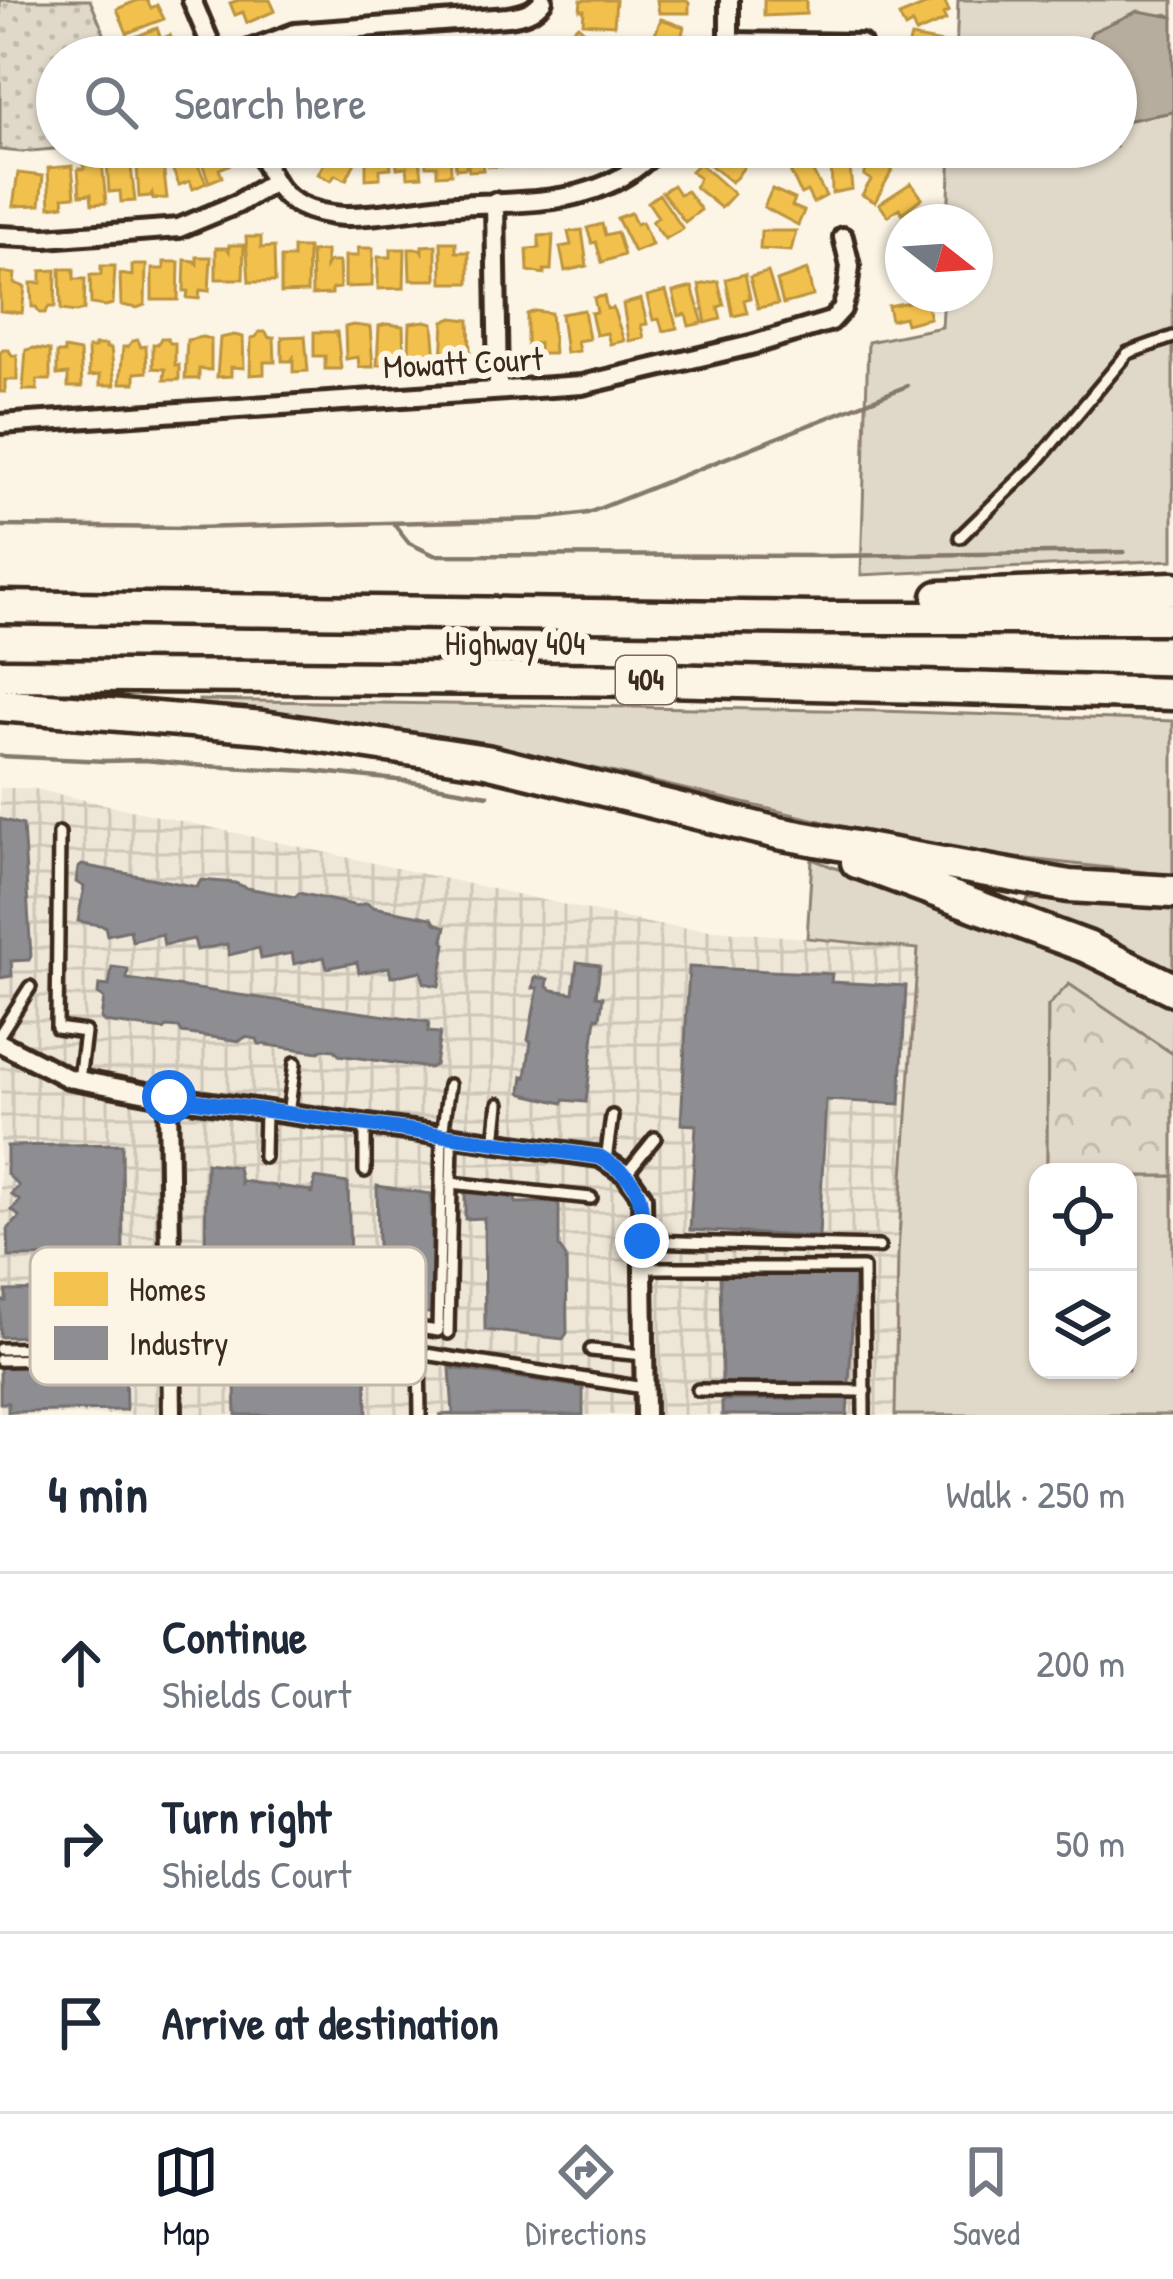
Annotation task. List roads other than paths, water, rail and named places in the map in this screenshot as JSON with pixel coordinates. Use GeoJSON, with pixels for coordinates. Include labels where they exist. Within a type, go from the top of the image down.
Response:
{"type":"FeatureCollection","features":[{"type":"Feature","properties":{"kind":"highway"},"geometry":{"type":"LineString","coordinates":[[1086,592],[1122,580],[1173,575]]}},
{"type":"Feature","properties":{"kind":"highway"},"geometry":{"type":"LineString","coordinates":[[814,618],[851,597],[1173,588]]}},
{"type":"Feature","properties":{"kind":"highway","name":"Highway 404"},"geometry":{"type":"LineString","coordinates":[[0,607],[814,618],[1173,617]]}},
{"type":"Feature","properties":{"kind":"highway","name":"Highway 404"},"geometry":{"type":"LineString","coordinates":[[0,675],[686,680],[1173,694]]}},
{"type":"Feature","properties":{"kind":"highway"},"geometry":{"type":"LineString","coordinates":[[0,704],[263,727],[486,761],[778,833],[1069,886],[1173,892]]}},
{"type":"Feature","properties":{"kind":"highway"},"geometry":{"type":"LineString","coordinates":[[778,833],[1087,946],[1173,989]]}},
{"type":"Feature","properties":{"kind":"street"},"geometry":{"type":"LineString","coordinates":[[192,0],[207,36]]}},
{"type":"Feature","properties":{"kind":"street"},"geometry":{"type":"LineString","coordinates":[[288,36],[523,15],[543,0]]}},
{"type":"Feature","properties":{"kind":"street"},"geometry":{"type":"LineString","coordinates":[[727,36],[729,0]]}},
{"type":"Feature","properties":{"kind":"street"},"geometry":{"type":"LineString","coordinates":[[268,168],[285,196],[302,207],[351,216],[550,200],[607,185],[634,168]]}},
{"type":"Feature","properties":{"kind":"street"},"geometry":{"type":"LineString","coordinates":[[0,236],[179,228],[237,204],[274,182]]}},
{"type":"Feature","properties":{"kind":"street"},"geometry":{"type":"LineString","coordinates":[[495,202],[498,388]]}},
{"type":"Feature","properties":{"kind":"street","name":"Mowatt Court"},"geometry":{"type":"LineString","coordinates":[[0,424],[582,385],[832,322],[848,293],[850,266],[843,237]]}},
{"type":"Feature","properties":{"kind":"street"},"geometry":{"type":"LineString","coordinates":[[0,1038],[68,1078],[606,1160],[626,1174],[642,1197],[644,1415]]}},
{"type":"Feature","properties":{"kind":"street"},"geometry":{"type":"LineString","coordinates":[[169,1097],[171,1247]]}},
{"type":"Feature","properties":{"kind":"street"},"geometry":{"type":"LineString","coordinates":[[172,1385],[172,1415]]}},
{"type":"Feature","properties":{"kind":"lane"},"geometry":{"type":"LineString","coordinates":[[960,537],[1035,464],[1128,353],[1173,337]]}},
{"type":"Feature","properties":{"kind":"lane"},"geometry":{"type":"LineString","coordinates":[[59,833],[57,1028],[85,1032],[79,1080]]}},
{"type":"Feature","properties":{"kind":"lane"},"geometry":{"type":"LineString","coordinates":[[0,1038],[30,987]]}},
{"type":"Feature","properties":{"kind":"lane"},"geometry":{"type":"LineString","coordinates":[[288,1114],[295,1063]]}},
{"type":"Feature","properties":{"kind":"lane"},"geometry":{"type":"LineString","coordinates":[[426,1329],[438,1331],[449,1085]]}},
{"type":"Feature","properties":{"kind":"lane"},"geometry":{"type":"LineString","coordinates":[[495,1142],[500,1104]]}},
{"type":"Feature","properties":{"kind":"lane"},"geometry":{"type":"LineString","coordinates":[[264,1157],[265,1110]]}},
{"type":"Feature","properties":{"kind":"lane"},"geometry":{"type":"LineString","coordinates":[[606,1160],[612,1116]]}},
{"type":"Feature","properties":{"kind":"lane"},"geometry":{"type":"LineString","coordinates":[[365,1124],[365,1171]]}},
{"type":"Feature","properties":{"kind":"lane"},"geometry":{"type":"LineString","coordinates":[[447,1136],[451,1183],[448,1333]]}},
{"type":"Feature","properties":{"kind":"lane"},"geometry":{"type":"LineString","coordinates":[[626,1174],[655,1138]]}},
{"type":"Feature","properties":{"kind":"lane"},"geometry":{"type":"LineString","coordinates":[[451,1183],[591,1198]]}},
{"type":"Feature","properties":{"kind":"lane"},"geometry":{"type":"LineString","coordinates":[[642,1241],[879,1247]]}},
{"type":"Feature","properties":{"kind":"lane"},"geometry":{"type":"LineString","coordinates":[[643,1268],[863,1268],[864,1415]]}},
{"type":"Feature","properties":{"kind":"lane"},"geometry":{"type":"LineString","coordinates":[[0,1349],[30,1350]]}},
{"type":"Feature","properties":{"kind":"lane"},"geometry":{"type":"LineString","coordinates":[[591,1350],[644,1355]]}},
{"type":"Feature","properties":{"kind":"lane"},"geometry":{"type":"LineString","coordinates":[[426,1354],[644,1388]]}},
{"type":"Feature","properties":{"kind":"lane"},"geometry":{"type":"LineString","coordinates":[[0,1360],[30,1359]]}},
{"type":"Feature","properties":{"kind":"lane"},"geometry":{"type":"LineString","coordinates":[[420,1385],[420,1415]]}},
{"type":"Feature","properties":{"kind":"lane"},"geometry":{"type":"LineString","coordinates":[[698,1390],[865,1391]]}},
{"type":"Feature","properties":{"kind":"waterway"},"geometry":{"type":"LineString","coordinates":[[0,526],[195,528],[542,519],[588,513],[907,386]]}},
{"type":"Feature","properties":{"kind":"waterway"},"geometry":{"type":"LineString","coordinates":[[393,523],[409,543],[434,555],[1124,552]]}},
{"type":"Feature","properties":{"kind":"waterway"},"geometry":{"type":"LineString","coordinates":[[0,756],[312,771],[488,795]]}}]}
